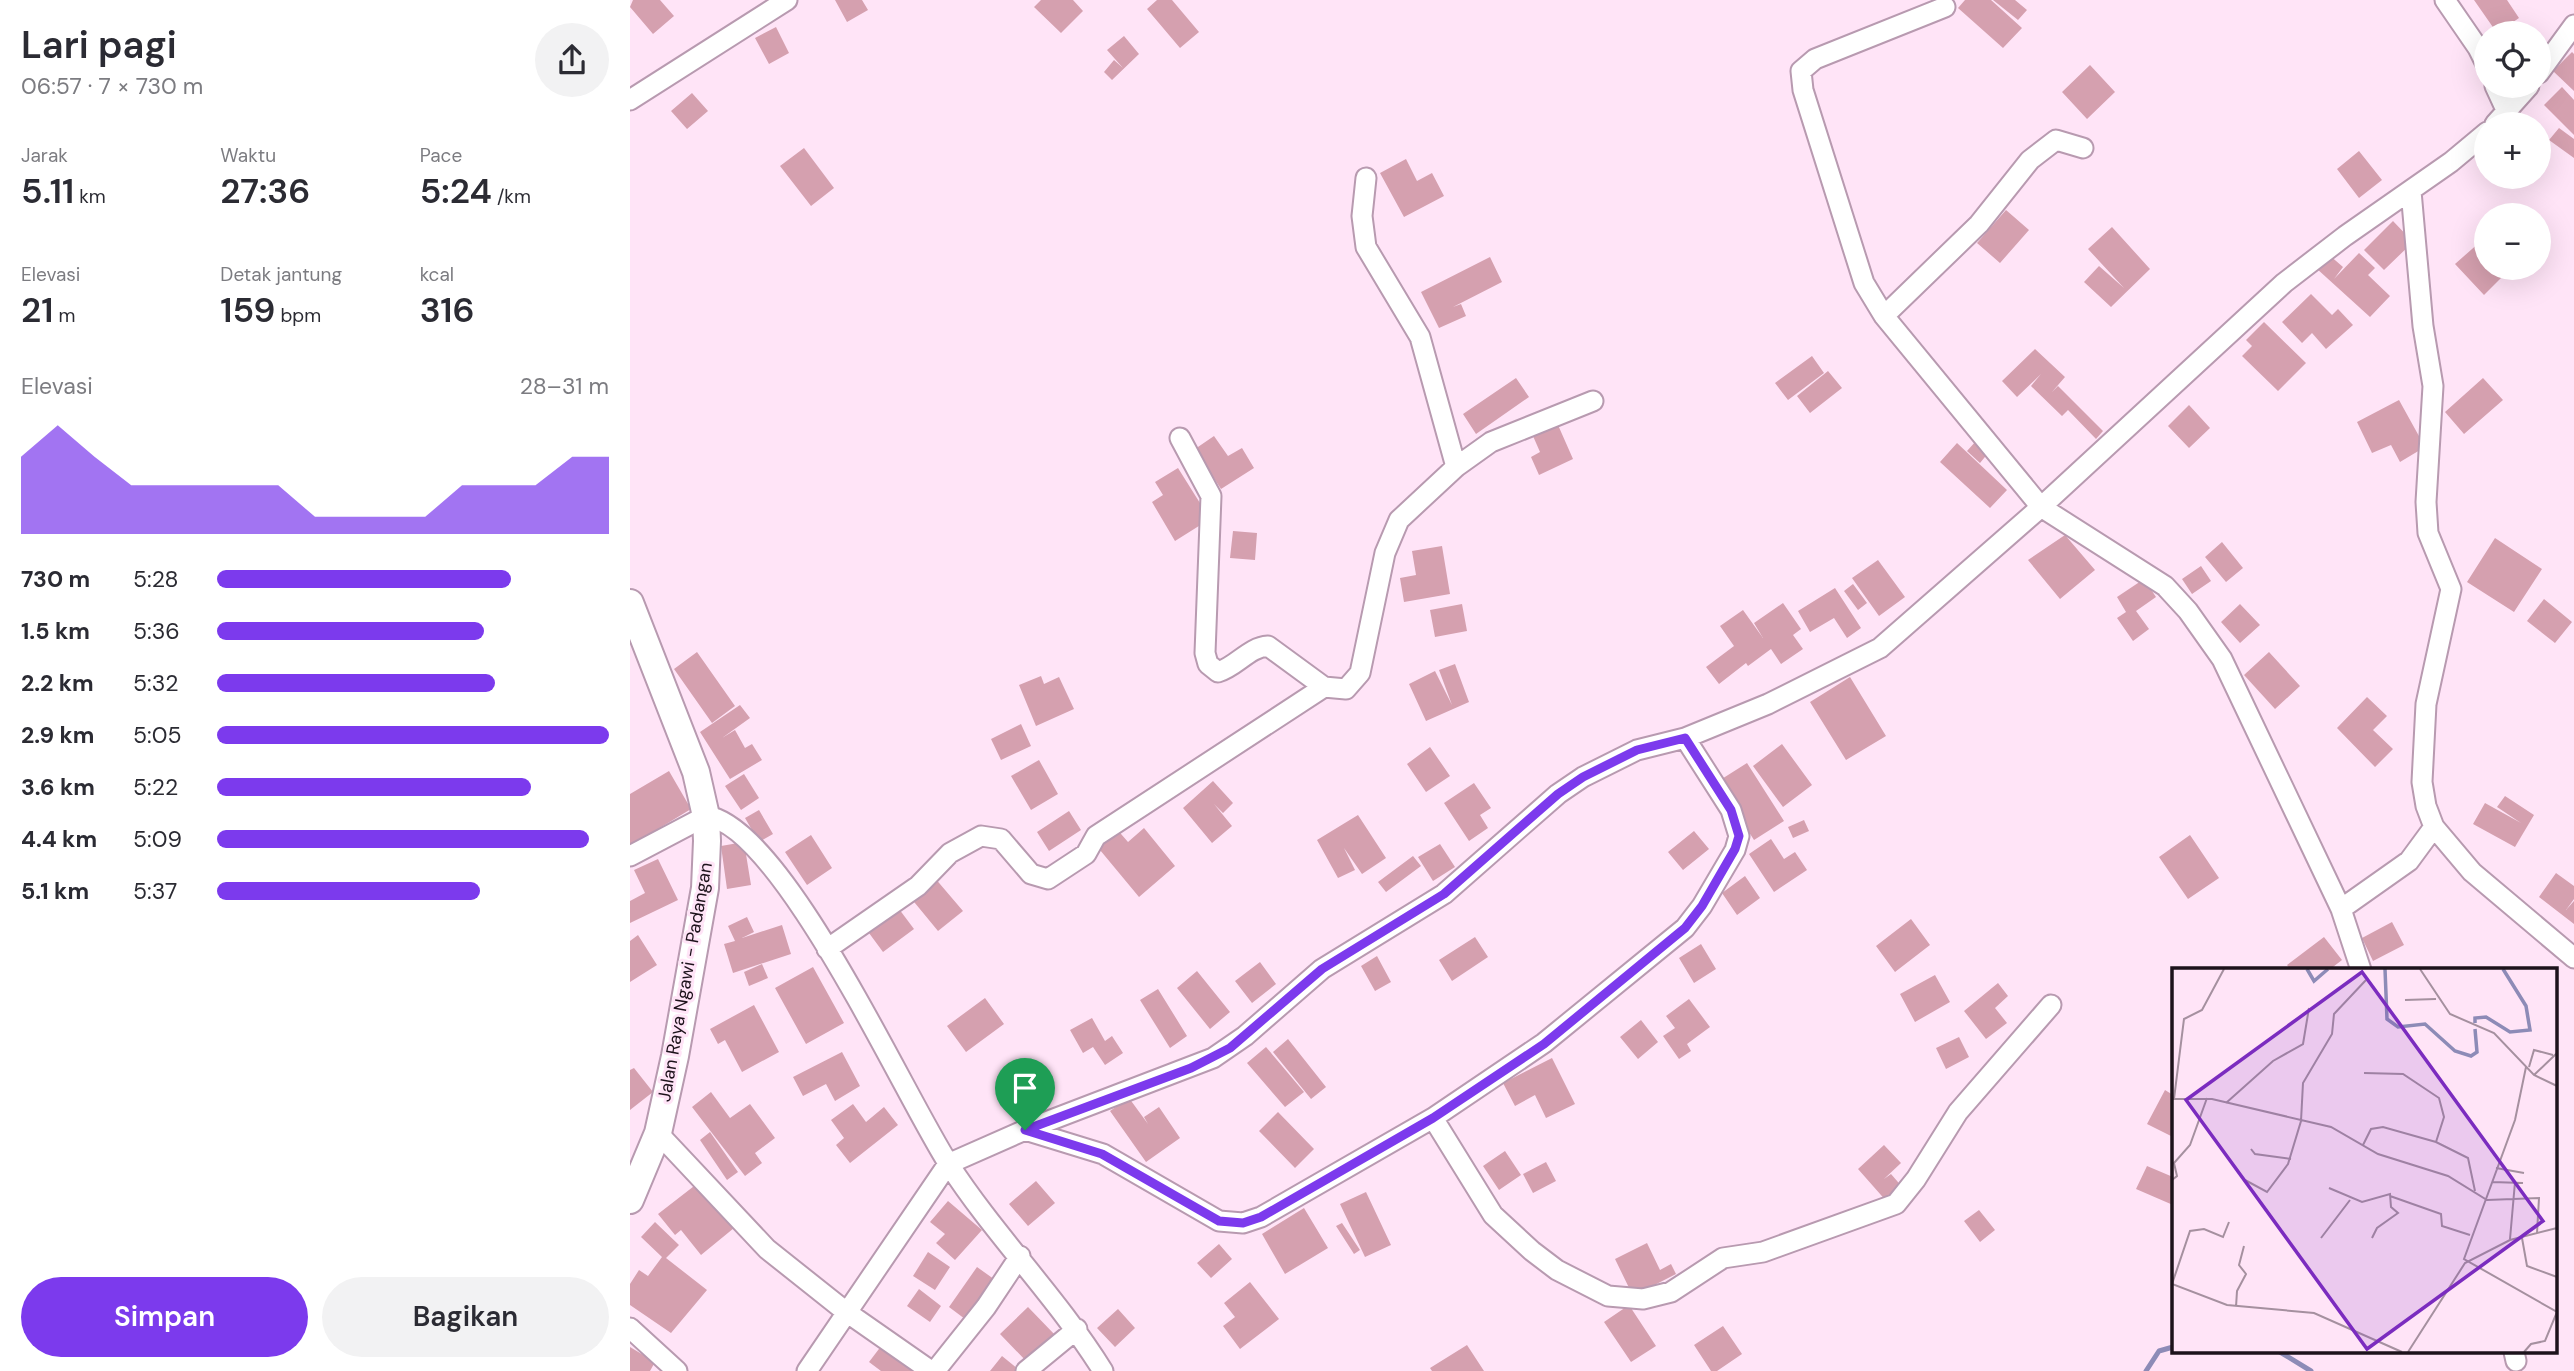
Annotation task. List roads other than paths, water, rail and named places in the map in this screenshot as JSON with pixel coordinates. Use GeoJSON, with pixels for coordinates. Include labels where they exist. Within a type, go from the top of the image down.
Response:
{"type":"FeatureCollection","features":[{"type":"Feature","properties":{"kind":"highway","name":"Jalan Raya Ngawi - Padangan"},"geometry":{"type":"LineString","coordinates":[[630,603],[696,772],[706,816],[705,888],[675,1056],[658,1133],[630,1200]]}},
{"type":"Feature","properties":{"kind":"street"},"geometry":{"type":"LineString","coordinates":[[630,100],[787,0]]}},
{"type":"Feature","properties":{"kind":"street"},"geometry":{"type":"LineString","coordinates":[[2445,0],[2474,42]]}},
{"type":"Feature","properties":{"kind":"street"},"geometry":{"type":"LineString","coordinates":[[1945,7],[1815,59],[1801,71],[1802,90],[1864,283],[1884,316],[2041,507],[2165,586],[2188,611],[2222,659],[2341,909],[2360,968]]}},
{"type":"Feature","properties":{"kind":"street"},"geometry":{"type":"LineString","coordinates":[[2551,57],[2574,25]]}},
{"type":"Feature","properties":{"kind":"street"},"geometry":{"type":"LineString","coordinates":[[2506,112],[2518,98]]}},
{"type":"Feature","properties":{"kind":"street"},"geometry":{"type":"LineString","coordinates":[[1884,316],[1979,224],[2040,150],[2056,140],[2083,148]]}},
{"type":"Feature","properties":{"kind":"street"},"geometry":{"type":"LineString","coordinates":[[807,1371],[845,1311],[948,1164],[1025,1130],[1191,1068],[1230,1048],[1322,969],[1444,894],[1575,782],[1604,764],[1637,750],[1685,738],[1768,704],[1880,648],[2041,507],[2284,283],[2474,142]]}},
{"type":"Feature","properties":{"kind":"street"},"geometry":{"type":"LineString","coordinates":[[1366,178],[1362,216],[1366,247],[1420,337],[1456,467]]}},
{"type":"Feature","properties":{"kind":"street"},"geometry":{"type":"LineString","coordinates":[[2411,191],[2423,326],[2433,386],[2426,502],[2428,533],[2451,589],[2426,704],[2422,782],[2434,827],[2472,872],[2574,958]]}},
{"type":"Feature","properties":{"kind":"street"},"geometry":{"type":"LineString","coordinates":[[1180,439],[1211,496],[1205,653],[1208,664],[1218,672],[1254,650],[1268,646],[1324,687],[1346,688],[1360,673],[1390,535],[1399,520],[1476,450],[1503,436],[1593,401]]}},
{"type":"Feature","properties":{"kind":"street"},"geometry":{"type":"LineString","coordinates":[[827,949],[918,886],[950,853],[981,836],[1001,839],[1031,874],[1048,879],[1086,853],[1096,836],[1324,687]]}},
{"type":"Feature","properties":{"kind":"street"},"geometry":{"type":"LineString","coordinates":[[1025,1130],[1102,1154],[1206,1215],[1230,1224],[1261,1217],[1433,1118],[1544,1044],[1685,928],[1702,906],[1735,849],[1739,836],[1731,810],[1685,738]]}},
{"type":"Feature","properties":{"kind":"street"},"geometry":{"type":"LineString","coordinates":[[630,856],[706,816],[731,826],[785,880],[948,1164],[1077,1329],[1103,1371]]}},
{"type":"Feature","properties":{"kind":"street"},"geometry":{"type":"LineString","coordinates":[[2341,909],[2409,861],[2434,827]]}},
{"type":"Feature","properties":{"kind":"street"},"geometry":{"type":"LineString","coordinates":[[1433,1118],[1493,1214],[1532,1251],[1558,1270],[1608,1296],[1643,1299],[1671,1292],[1723,1258],[1763,1252],[1896,1204],[1916,1180],[1958,1112],[2052,1005]]}},
{"type":"Feature","properties":{"kind":"street"},"geometry":{"type":"LineString","coordinates":[[658,1133],[692,1166],[742,1225],[845,1311],[933,1371],[986,1307],[1020,1256]]}},
{"type":"Feature","properties":{"kind":"street"},"geometry":{"type":"LineString","coordinates":[[630,1328],[677,1371]]}},
{"type":"Feature","properties":{"kind":"street"},"geometry":{"type":"LineString","coordinates":[[1026,1371],[1077,1329]]}},
{"type":"Feature","properties":{"kind":"waterway"},"geometry":{"type":"LineString","coordinates":[[2146,1371],[2159,1351],[2172,1347]]}},
{"type":"Feature","properties":{"kind":"waterway"},"geometry":{"type":"LineString","coordinates":[[2283,1354],[2311,1371]]}}]}
